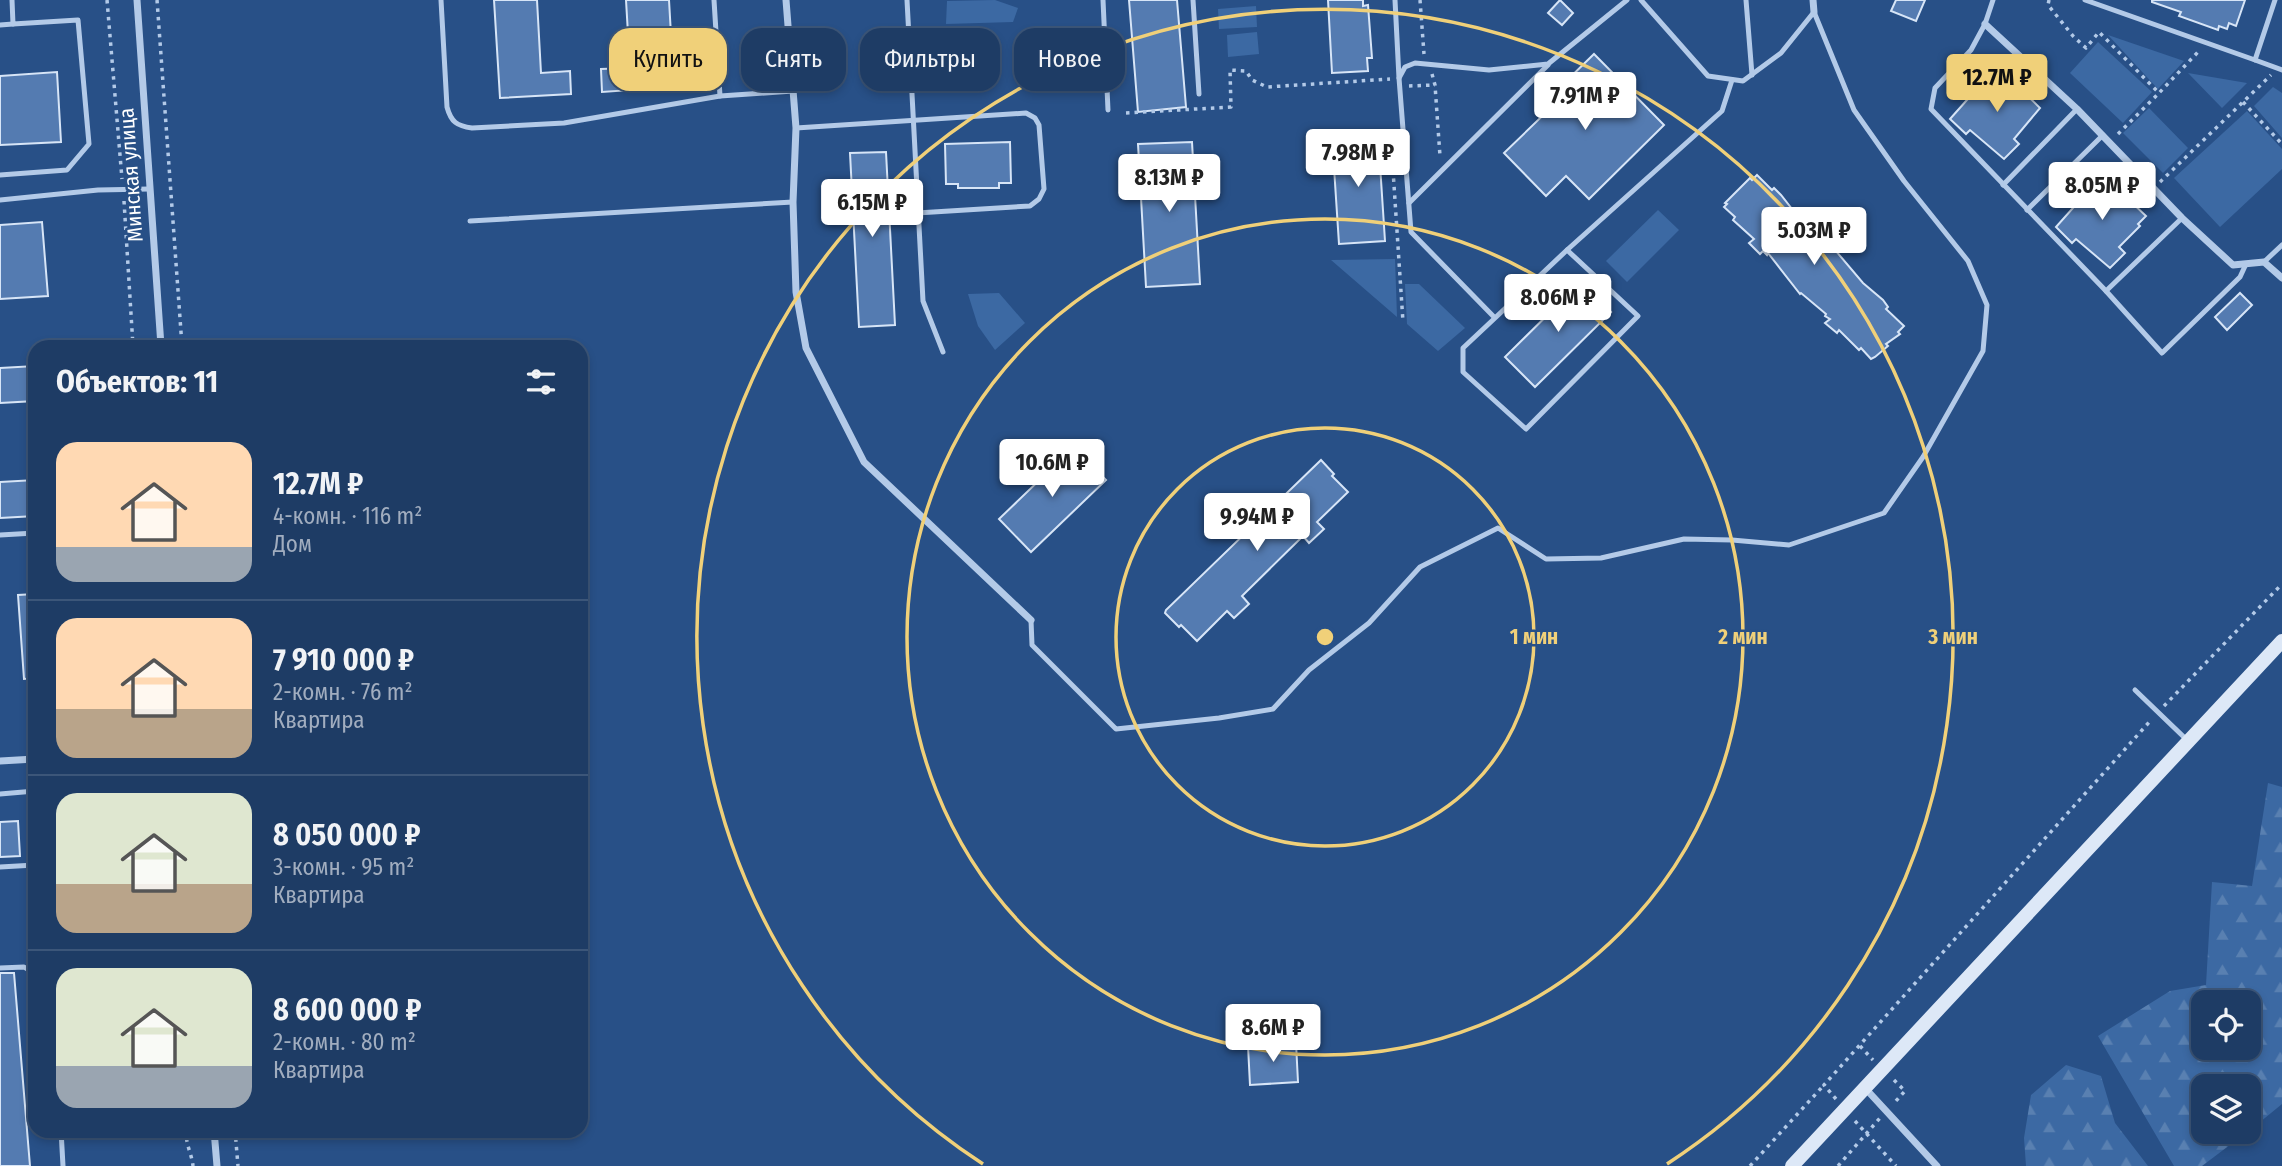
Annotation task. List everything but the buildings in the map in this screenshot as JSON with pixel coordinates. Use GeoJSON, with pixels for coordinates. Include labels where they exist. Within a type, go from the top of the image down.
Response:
{"type":"FeatureCollection","features":[{"type":"Feature","properties":{"kind":"street","name":"Минская улица"},"geometry":{"type":"LineString","coordinates":[[137,0],[161,340]]}},
{"type":"Feature","properties":{"kind":"street"},"geometry":{"type":"LineString","coordinates":[[786,0],[788,28]]}},
{"type":"Feature","properties":{"kind":"street"},"geometry":{"type":"LineString","coordinates":[[1813,0],[1814,12]]}},
{"type":"Feature","properties":{"kind":"street"},"geometry":{"type":"LineString","coordinates":[[1985,24],[2077,109],[2182,218],[2233,265],[2264,262],[2282,278]]}},
{"type":"Feature","properties":{"kind":"street"},"geometry":{"type":"LineString","coordinates":[[793,91],[796,128],[793,202],[796,292],[806,348],[864,462],[1031,620]]}},
{"type":"Feature","properties":{"kind":"street"},"geometry":{"type":"LineString","coordinates":[[1792,1166],[2282,641]]}},
{"type":"Feature","properties":{"kind":"street"},"geometry":{"type":"LineString","coordinates":[[0,761],[28,759]]}},
{"type":"Feature","properties":{"kind":"street"},"geometry":{"type":"LineString","coordinates":[[1865,1088],[1937,1166]]}},
{"type":"Feature","properties":{"kind":"street"},"geometry":{"type":"LineString","coordinates":[[214,1138],[216,1166]]}},
{"type":"Feature","properties":{"kind":"lane"},"geometry":{"type":"LineString","coordinates":[[12,0],[13,24]]}},
{"type":"Feature","properties":{"kind":"lane"},"geometry":{"type":"LineString","coordinates":[[441,0],[447,107],[450,119],[460,127],[564,123],[720,96],[793,91]]}},
{"type":"Feature","properties":{"kind":"lane"},"geometry":{"type":"LineString","coordinates":[[714,0],[720,96]]}},
{"type":"Feature","properties":{"kind":"lane"},"geometry":{"type":"LineString","coordinates":[[907,0],[923,301],[943,352]]}},
{"type":"Feature","properties":{"kind":"lane"},"geometry":{"type":"LineString","coordinates":[[1104,0],[1108,110]]}},
{"type":"Feature","properties":{"kind":"lane"},"geometry":{"type":"LineString","coordinates":[[1194,0],[1199,94]]}},
{"type":"Feature","properties":{"kind":"lane"},"geometry":{"type":"LineString","coordinates":[[1395,0],[1411,232],[1496,318]]}},
{"type":"Feature","properties":{"kind":"lane"},"geometry":{"type":"LineString","coordinates":[[1409,203],[1548,64],[1627,0]]}},
{"type":"Feature","properties":{"kind":"lane"},"geometry":{"type":"LineString","coordinates":[[1031,620],[1032,645],[1116,729],[1219,718],[1273,709],[1309,670],[1368,623],[1420,567],[1497,528],[1546,559],[1601,558],[1684,539],[1789,545],[1884,513],[1923,457],[1983,351],[1987,305],[1968,261],[1904,181],[1854,110],[1814,12],[1781,53],[1742,81],[1709,76],[1641,0]]}},
{"type":"Feature","properties":{"kind":"lane"},"geometry":{"type":"LineString","coordinates":[[1746,0],[1752,75]]}},
{"type":"Feature","properties":{"kind":"lane"},"geometry":{"type":"LineString","coordinates":[[1993,0],[1985,24],[1971,50],[1935,88],[1931,109],[2106,291],[2162,354],[2240,277],[2246,264]]}},
{"type":"Feature","properties":{"kind":"lane"},"geometry":{"type":"LineString","coordinates":[[2085,0],[2280,70]]}},
{"type":"Feature","properties":{"kind":"lane"},"geometry":{"type":"LineString","coordinates":[[2255,60],[2275,0]]}},
{"type":"Feature","properties":{"kind":"lane"},"geometry":{"type":"LineString","coordinates":[[0,25],[78,20],[89,144],[67,170],[0,175]]}},
{"type":"Feature","properties":{"kind":"lane"},"geometry":{"type":"LineString","coordinates":[[1399,78],[1405,67],[1415,63],[1489,70],[1548,64]]}},
{"type":"Feature","properties":{"kind":"lane"},"geometry":{"type":"LineString","coordinates":[[1567,250],[1638,316],[1526,429],[1463,372],[1463,348],[1567,250],[1722,111],[1732,80]]}},
{"type":"Feature","properties":{"kind":"lane"},"geometry":{"type":"LineString","coordinates":[[2003,185],[2077,109]]}},
{"type":"Feature","properties":{"kind":"lane"},"geometry":{"type":"LineString","coordinates":[[796,128],[1026,113],[1035,118],[1039,125],[1044,189],[1039,200],[1030,206],[917,213]]}},
{"type":"Feature","properties":{"kind":"lane"},"geometry":{"type":"LineString","coordinates":[[2027,210],[2103,135]]}},
{"type":"Feature","properties":{"kind":"lane"},"geometry":{"type":"LineString","coordinates":[[0,200],[149,189]]}},
{"type":"Feature","properties":{"kind":"lane"},"geometry":{"type":"LineString","coordinates":[[470,221],[793,202]]}},
{"type":"Feature","properties":{"kind":"lane"},"geometry":{"type":"LineString","coordinates":[[2106,291],[2182,218]]}},
{"type":"Feature","properties":{"kind":"lane"},"geometry":{"type":"LineString","coordinates":[[2264,262],[2282,245]]}},
{"type":"Feature","properties":{"kind":"lane"},"geometry":{"type":"LineString","coordinates":[[0,535],[28,533]]}},
{"type":"Feature","properties":{"kind":"lane"},"geometry":{"type":"LineString","coordinates":[[2135,690],[2188,741]]}},
{"type":"Feature","properties":{"kind":"lane"},"geometry":{"type":"LineString","coordinates":[[0,794],[28,792]]}},
{"type":"Feature","properties":{"kind":"lane"},"geometry":{"type":"LineString","coordinates":[[0,867],[28,865]]}},
{"type":"Feature","properties":{"kind":"lane"},"geometry":{"type":"LineString","coordinates":[[0,968],[24,967],[28,970]]}},
{"type":"Feature","properties":{"kind":"lane"},"geometry":{"type":"LineString","coordinates":[[61,1138],[63,1166]]}},
{"type":"Feature","properties":{"kind":"path"},"geometry":{"type":"LineString","coordinates":[[107,0],[133,340]]}},
{"type":"Feature","properties":{"kind":"path"},"geometry":{"type":"LineString","coordinates":[[157,0],[182,340]]}},
{"type":"Feature","properties":{"kind":"path"},"geometry":{"type":"LineString","coordinates":[[1420,0],[1426,63],[1435,85],[1441,170]]}},
{"type":"Feature","properties":{"kind":"path"},"geometry":{"type":"LineString","coordinates":[[2049,0],[2048,5],[2073,36],[2086,47],[2099,32],[2159,93]]}},
{"type":"Feature","properties":{"kind":"path"},"geometry":{"type":"LineString","coordinates":[[2110,142],[2206,43]]}},
{"type":"Feature","properties":{"kind":"path"},"geometry":{"type":"LineString","coordinates":[[1126,113],[1231,107],[1230,70],[1246,71],[1252,80],[1267,87],[1399,78]]}},
{"type":"Feature","properties":{"kind":"path"},"geometry":{"type":"LineString","coordinates":[[2154,188],[2280,70]]}},
{"type":"Feature","properties":{"kind":"path"},"geometry":{"type":"LineString","coordinates":[[1399,86],[1435,85]]}},
{"type":"Feature","properties":{"kind":"path"},"geometry":{"type":"LineString","coordinates":[[2243,102],[2282,144]]}},
{"type":"Feature","properties":{"kind":"path"},"geometry":{"type":"LineString","coordinates":[[1392,160],[1403,322]]}},
{"type":"Feature","properties":{"kind":"path"},"geometry":{"type":"LineString","coordinates":[[1750,1166],[2158,712],[2282,584]]}},
{"type":"Feature","properties":{"kind":"path"},"geometry":{"type":"LineString","coordinates":[[1824,1086],[1896,1166]]}},
{"type":"Feature","properties":{"kind":"path"},"geometry":{"type":"LineString","coordinates":[[187,1138],[193,1166]]}},
{"type":"Feature","properties":{"kind":"path"},"geometry":{"type":"LineString","coordinates":[[236,1138],[238,1166]]}},
{"type":"Feature","properties":{"kind":"green space"},"geometry":{"type":"Polygon","coordinates":[[[995,0],[1018,8],[1013,22],[946,24],[947,1],[995,0]]]}},
{"type":"Feature","properties":{"kind":"green space"},"geometry":{"type":"Polygon","coordinates":[[[1256,6],[1257,27],[1219,29],[1218,9],[1256,6]]]}},
{"type":"Feature","properties":{"kind":"green space"},"geometry":{"type":"Polygon","coordinates":[[[1257,32],[1259,54],[1228,57],[1227,35],[1257,32]]]}},
{"type":"Feature","properties":{"kind":"green space"},"geometry":{"type":"Polygon","coordinates":[[[2108,35],[2184,61],[2158,89],[2108,35]]]}},
{"type":"Feature","properties":{"kind":"green space"},"geometry":{"type":"Polygon","coordinates":[[[2098,42],[2152,92],[2123,123],[2070,73],[2098,42]]]}},
{"type":"Feature","properties":{"kind":"green space"},"geometry":{"type":"Polygon","coordinates":[[[2188,73],[2247,83],[2222,108],[2188,73]]]}},
{"type":"Feature","properties":{"kind":"green space"},"geometry":{"type":"Polygon","coordinates":[[[2273,87],[2282,93],[2282,138],[2254,106],[2273,87]]]}},
{"type":"Feature","properties":{"kind":"green space"},"geometry":{"type":"Polygon","coordinates":[[[2149,108],[2188,148],[2163,173],[2123,133],[2149,108]]]}},
{"type":"Feature","properties":{"kind":"green space"},"geometry":{"type":"Polygon","coordinates":[[[2247,111],[2282,149],[2282,169],[2220,227],[2174,178],[2247,111]]]}},
{"type":"Feature","properties":{"kind":"green space"},"geometry":{"type":"Polygon","coordinates":[[[1658,210],[1679,230],[1627,282],[1606,261],[1658,210]]]}},
{"type":"Feature","properties":{"kind":"green space"},"geometry":{"type":"Polygon","coordinates":[[[1395,259],[1397,317],[1331,260],[1395,259]]]}},
{"type":"Feature","properties":{"kind":"green space"},"geometry":{"type":"Polygon","coordinates":[[[1405,284],[1419,284],[1465,328],[1438,351],[1407,324],[1405,284]]]}},
{"type":"Feature","properties":{"kind":"green space"},"geometry":{"type":"Polygon","coordinates":[[[999,293],[1025,323],[995,350],[978,326],[968,294],[999,293]]]}},
{"type":"Feature","properties":{"kind":"green space"},"geometry":{"type":"Polygon","coordinates":[[[2268,783],[2282,787],[2282,1104],[2261,1121],[2261,1074],[2191,1074],[2191,1144],[2231,1144],[2202,1166],[2174,1166],[2098,1036],[2170,991],[2206,985],[2212,882],[2252,886],[2268,783]]]}},
{"type":"Feature","properties":{"kind":"green space"},"geometry":{"type":"Polygon","coordinates":[[[2066,1065],[2101,1076],[2115,1123],[2148,1166],[2026,1166],[2024,1138],[2031,1095],[2066,1065]]]}}]}
